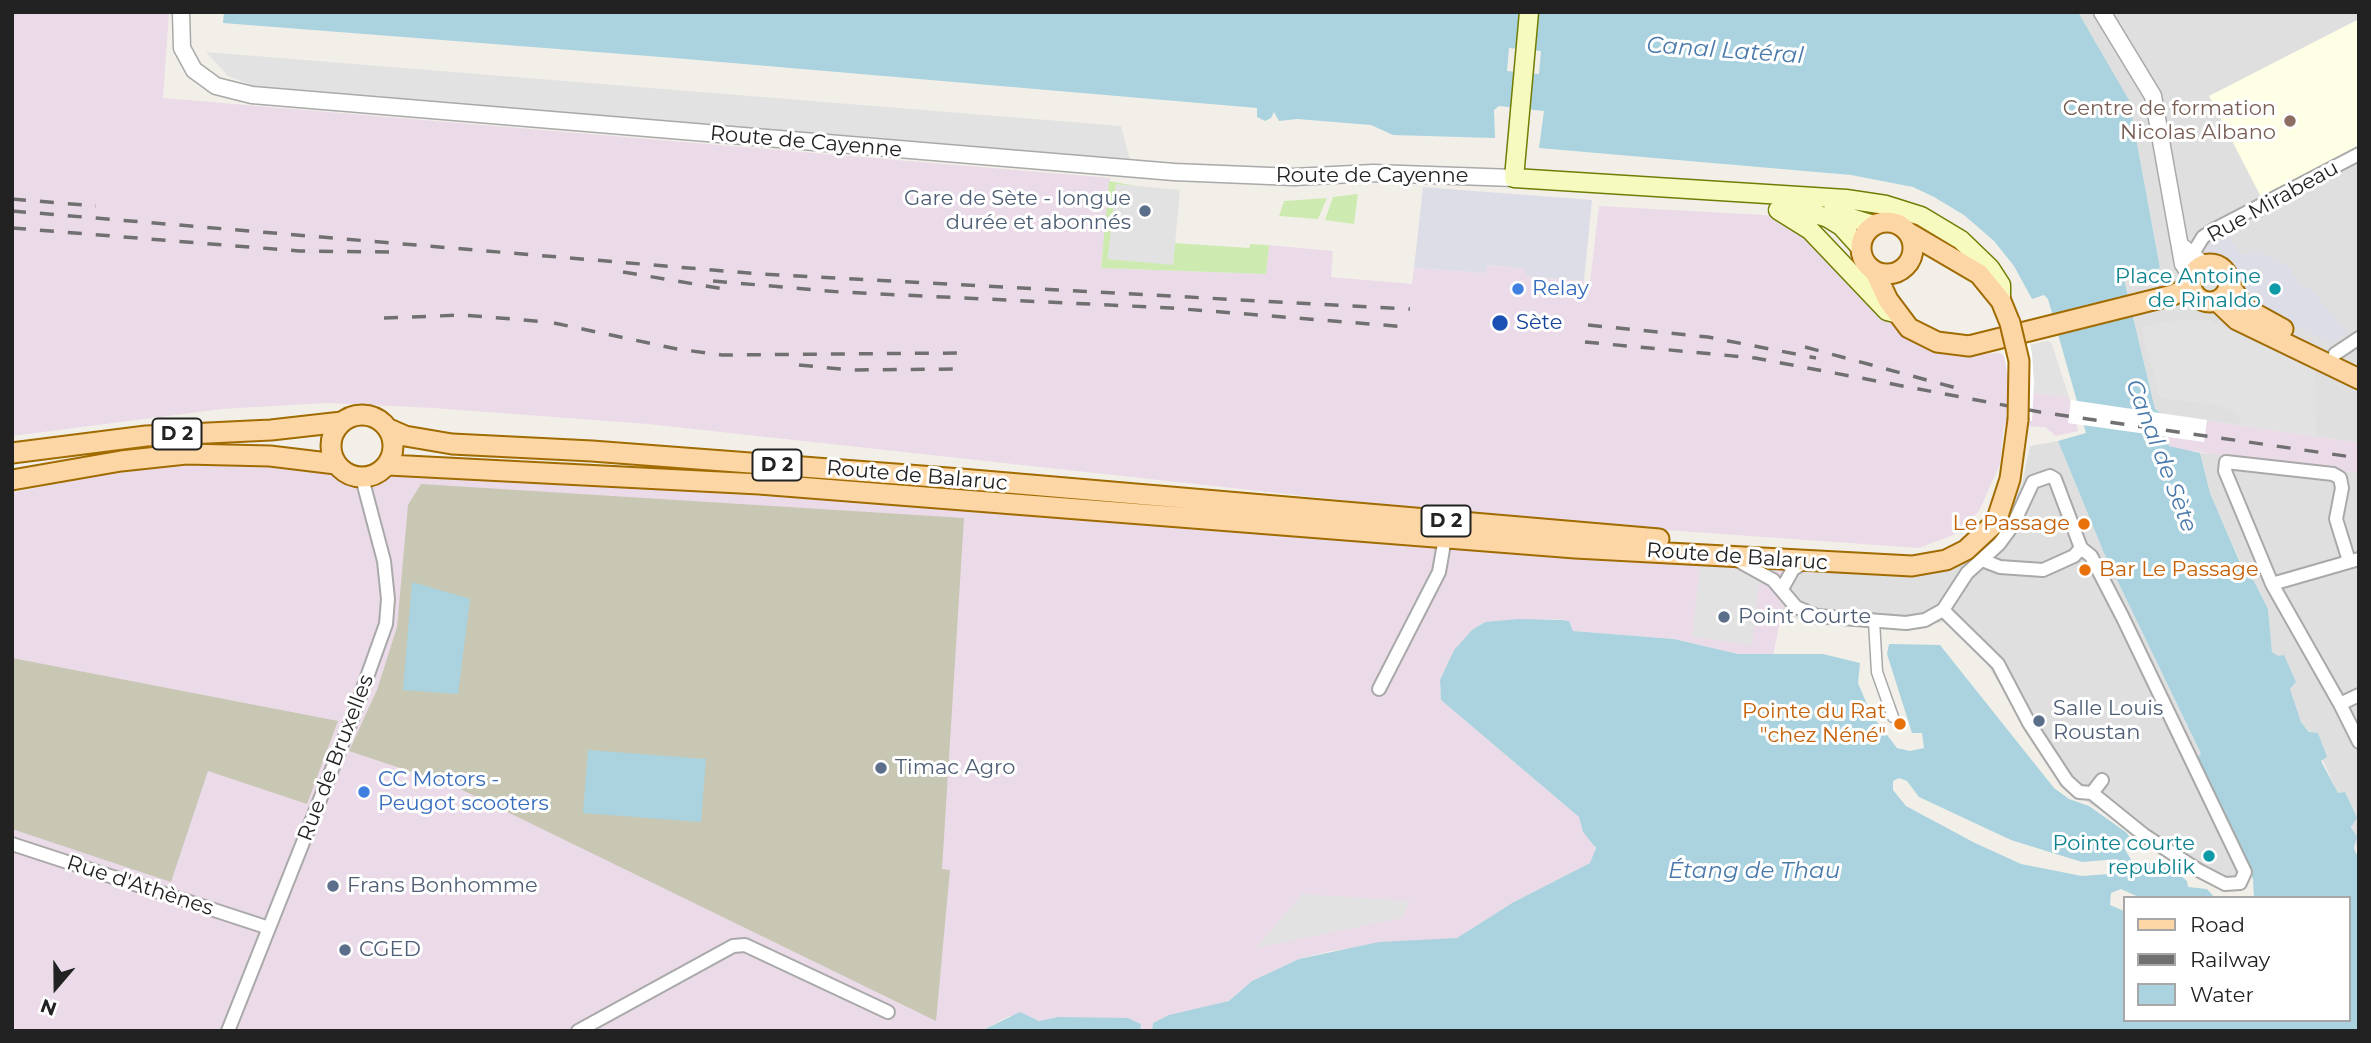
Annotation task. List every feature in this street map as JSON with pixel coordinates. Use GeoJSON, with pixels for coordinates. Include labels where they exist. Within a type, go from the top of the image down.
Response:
{"type":"FeatureCollection","features":[{"type":"Feature","properties":{"kind":"main road"},"geometry":{"type":"LineString","coordinates":[[1529,12],[1514,178],[1793,198],[1846,199],[1886,205],[1933,222],[1961,240],[1990,268],[2001,285],[2001,301]]}},
{"type":"Feature","properties":{"kind":"main road"},"geometry":{"type":"LineString","coordinates":[[1606,183],[1618,190],[1783,204],[1828,218],[1841,226],[1860,247],[1864,262],[1875,272],[1898,314],[1909,328],[1923,337],[1969,346],[2053,325],[2185,277],[2222,268],[2245,308],[2359,366]]}},
{"type":"Feature","properties":{"kind":"main road"},"geometry":{"type":"LineString","coordinates":[[1793,198],[1874,225],[1893,222],[1909,233],[1913,243],[1898,314]]}},
{"type":"Feature","properties":{"kind":"main road"},"geometry":{"type":"LineString","coordinates":[[1759,201],[1797,220],[1810,230],[1887,311],[1898,314]]}},
{"type":"Feature","properties":{"kind":"main road"},"geometry":{"type":"LineString","coordinates":[[1860,247],[1865,233],[1874,225]]}},
{"type":"Feature","properties":{"kind":"main road","name":"D 2"},"geometry":{"type":"LineString","coordinates":[[1909,233],[1979,274],[2001,301]]}},
{"type":"Feature","properties":{"kind":"main road"},"geometry":{"type":"LineString","coordinates":[[1875,272],[1889,275],[1906,266],[1955,258]]}},
{"type":"Feature","properties":{"kind":"main road"},"geometry":{"type":"LineString","coordinates":[[2185,277],[2202,301],[2217,301],[2225,294],[2229,284]]}},
{"type":"Feature","properties":{"kind":"main road","name":"Route de Balaruc"},"geometry":{"type":"LineString","coordinates":[[389,429],[405,436],[453,444],[592,451],[961,479],[1730,556],[1780,553],[1805,562],[1912,566],[1946,560],[1966,550],[1996,522],[2010,479],[2018,420],[2019,361],[2010,323],[2001,301]]}},
{"type":"Feature","properties":{"kind":"main road"},"geometry":{"type":"LineString","coordinates":[[2217,301],[2236,320],[2359,379]]}},
{"type":"Feature","properties":{"kind":"main road"},"geometry":{"type":"LineString","coordinates":[[363,415],[378,419],[389,429],[394,443],[388,465],[376,474],[362,478],[347,474],[336,464],[331,442],[342,422],[363,415]]}},
{"type":"Feature","properties":{"kind":"main road","name":"D 2"},"geometry":{"type":"LineString","coordinates":[[12,453],[146,436],[271,430],[342,422]]}},
{"type":"Feature","properties":{"kind":"main road","name":"D 2"},"geometry":{"type":"LineString","coordinates":[[12,480],[121,461],[186,454],[270,456],[336,464]]}},
{"type":"Feature","properties":{"kind":"main road","name":"Route de Balaruc"},"geometry":{"type":"LineString","coordinates":[[388,465],[498,468],[1780,553],[1899,557],[1930,551],[1972,531],[2000,504]]}},
{"type":"Feature","properties":{"kind":"street","name":"Route de Cayenne"},"geometry":{"type":"LineString","coordinates":[[181,12],[182,48],[194,69],[216,86],[252,95],[1174,172],[1294,177],[1373,173],[1514,178]]}},
{"type":"Feature","properties":{"kind":"street"},"geometry":{"type":"LineString","coordinates":[[2102,12],[2153,96],[2185,277]]}},
{"type":"Feature","properties":{"kind":"street","name":"Rue Mirabeau"},"geometry":{"type":"LineString","coordinates":[[2185,277],[2203,237],[2359,154]]}},
{"type":"Feature","properties":{"kind":"street"},"geometry":{"type":"LineString","coordinates":[[2335,354],[2359,338]]}},
{"type":"Feature","properties":{"kind":"street"},"geometry":{"type":"LineString","coordinates":[[2272,584],[2354,560],[2336,519],[2342,488],[2340,478],[2237,461],[2226,462],[2225,471],[2272,584],[2359,742]]}},
{"type":"Feature","properties":{"kind":"street"},"geometry":{"type":"LineString","coordinates":[[1730,556],[1780,583],[1796,607],[1817,616],[1906,623],[1925,620],[1943,610],[1967,573],[2013,525],[2034,482],[2050,475],[2055,478],[2081,548],[2091,556],[2123,618],[2245,872],[2240,883],[2225,884],[2144,835],[2092,793],[2079,792],[2067,781],[2026,719],[1998,664],[1943,610]]}},
{"type":"Feature","properties":{"kind":"street","name":"Rue de Bruxelles"},"geometry":{"type":"LineString","coordinates":[[228,1031],[378,650],[388,600],[379,543],[362,478]]}},
{"type":"Feature","properties":{"kind":"street"},"geometry":{"type":"LineString","coordinates":[[1380,690],[1439,572],[1446,529]]}},
{"type":"Feature","properties":{"kind":"street"},"geometry":{"type":"LineString","coordinates":[[1982,560],[2000,567],[2043,570],[2074,556],[2081,548]]}},
{"type":"Feature","properties":{"kind":"street"},"geometry":{"type":"LineString","coordinates":[[1780,553],[1784,565],[1780,583]]}},
{"type":"Feature","properties":{"kind":"street"},"geometry":{"type":"LineString","coordinates":[[1780,583],[1793,569],[1805,562]]}},
{"type":"Feature","properties":{"kind":"street"},"geometry":{"type":"LineString","coordinates":[[1874,621],[1877,672],[1893,717]]}},
{"type":"Feature","properties":{"kind":"street"},"geometry":{"type":"LineString","coordinates":[[2340,704],[2359,695]]}},
{"type":"Feature","properties":{"kind":"street"},"geometry":{"type":"LineString","coordinates":[[2092,793],[2102,780]]}},
{"type":"Feature","properties":{"kind":"street","name":"Rue d'Athènes"},"geometry":{"type":"LineString","coordinates":[[12,844],[269,928]]}},
{"type":"Feature","properties":{"kind":"street"},"geometry":{"type":"LineString","coordinates":[[578,1031],[733,946],[745,945],[888,1012]]}},
{"type":"Feature","properties":{"kind":"shaded area"},"geometry":{"type":"Polygon","coordinates":[[[12,12],[169,12],[163,98],[1110,178],[1101,268],[1266,274],[1269,245],[1333,251],[1331,277],[1412,284],[1414,268],[1485,273],[1486,265],[1526,269],[1526,276],[1590,282],[1599,206],[1781,216],[1804,232],[1872,305],[1918,345],[1953,356],[1999,353],[2013,361],[2031,393],[2069,397],[2078,431],[2056,436],[2045,427],[2004,425],[2000,464],[1979,511],[1953,535],[1919,548],[1524,520],[648,424],[433,408],[327,403],[222,409],[12,436],[12,12]]]}},
{"type":"Feature","properties":{"kind":"shaded area"},"geometry":{"type":"Polygon","coordinates":[[[2078,12],[2359,12],[2359,443],[2162,414],[2155,409],[2124,278],[2160,268],[2129,100],[2078,12]]]}},
{"type":"Feature","properties":{"kind":"shaded area","name":"Centre de formation Nicolas Albano"},"geometry":{"type":"Polygon","coordinates":[[[2359,19],[2359,147],[2261,197],[2209,96],[2359,19]]]}},
{"type":"Feature","properties":{"kind":"shaded area"},"geometry":{"type":"Polygon","coordinates":[[[206,52],[1121,126],[1130,160],[254,86],[228,76],[206,52]]]}},
{"type":"Feature","properties":{"kind":"shaded area","name":"Gare de Sète - longue durée et abonnés"},"geometry":{"type":"Polygon","coordinates":[[[1116,184],[1180,190],[1173,265],[1108,259],[1116,184]]]}},
{"type":"Feature","properties":{"kind":"shaded area"},"geometry":{"type":"Polygon","coordinates":[[[1423,187],[1592,200],[1584,281],[1526,276],[1526,269],[1487,265],[1485,273],[1414,268],[1423,187]]]}},
{"type":"Feature","properties":{"kind":"shaded area","name":"Place Antoine de Rinaldo"},"geometry":{"type":"Polygon","coordinates":[[[2225,234],[2242,255],[2254,250],[2288,266],[2303,287],[2309,287],[2347,332],[2331,343],[2249,304],[2239,290],[2234,271],[2216,257],[2205,256],[2206,244],[2225,234]]]}},
{"type":"Feature","properties":{"kind":"shaded area"},"geometry":{"type":"Polygon","coordinates":[[[2180,319],[2209,320],[2315,370],[2316,437],[2239,425],[2240,416],[2222,405],[2160,398],[2141,328],[2180,319]]]}},
{"type":"Feature","properties":{"kind":"shaded area"},"geometry":{"type":"Polygon","coordinates":[[[2051,342],[2069,397],[2031,393],[2030,345],[2051,342]]]}},
{"type":"Feature","properties":{"kind":"shaded area"},"geometry":{"type":"Polygon","coordinates":[[[2162,414],[2359,443],[2359,473],[2176,449],[2169,446],[2162,414]]]}},
{"type":"Feature","properties":{"kind":"shaded area"},"geometry":{"type":"Polygon","coordinates":[[[2058,441],[2104,553],[2201,755],[2197,757],[2251,874],[2245,886],[2225,889],[2065,788],[1983,658],[1944,622],[1899,628],[1813,625],[1760,603],[1768,568],[1810,567],[1912,572],[2005,519],[2022,484],[2030,446],[2058,441]]]}},
{"type":"Feature","properties":{"kind":"shaded area"},"geometry":{"type":"Polygon","coordinates":[[[2200,453],[2228,454],[2359,473],[2359,860],[2345,792],[2338,794],[2311,733],[2301,722],[2290,689],[2296,682],[2272,652],[2268,609],[2254,581],[2246,574],[2210,493],[2200,453]]]}},
{"type":"Feature","properties":{"kind":"shaded area"},"geometry":{"type":"Polygon","coordinates":[[[197,461],[1793,561],[1773,655],[1738,654],[1674,639],[1573,631],[1569,621],[1556,619],[1485,622],[1472,630],[1454,650],[1440,680],[1441,700],[1579,817],[1583,832],[1594,841],[1595,857],[1590,863],[1512,903],[1457,938],[1330,951],[1299,959],[1252,981],[1229,1001],[1153,1023],[1152,1031],[1140,1031],[1140,1024],[1058,1017],[1039,1021],[1009,1016],[981,1031],[12,1031],[12,493],[79,479],[197,461]]]}},
{"type":"Feature","properties":{"kind":"shaded area"},"geometry":{"type":"Polygon","coordinates":[[[421,484],[964,518],[942,869],[950,870],[936,1021],[454,786],[349,751],[377,690],[397,627],[408,505],[421,484]]]}},
{"type":"Feature","properties":{"kind":"shaded area","name":"Point Courte"},"geometry":{"type":"Polygon","coordinates":[[[1700,566],[1741,570],[1759,582],[1752,645],[1692,637],[1700,566]]]}},
{"type":"Feature","properties":{"kind":"shaded area"},"geometry":{"type":"Polygon","coordinates":[[[12,658],[338,721],[307,804],[208,771],[171,882],[12,829],[12,658]]]}},
{"type":"Feature","properties":{"kind":"shaded area"},"geometry":{"type":"Polygon","coordinates":[[[1302,894],[1410,901],[1402,918],[1256,948],[1302,894]]]}},
{"type":"Feature","properties":{"kind":"green space"},"geometry":{"type":"Polygon","coordinates":[[[1109,181],[1137,186],[1116,185],[1108,259],[1173,264],[1175,243],[1249,248],[1250,244],[1269,245],[1266,274],[1101,268],[1109,181]]]}},
{"type":"Feature","properties":{"kind":"green space"},"geometry":{"type":"Polygon","coordinates":[[[1358,194],[1354,224],[1325,220],[1333,197],[1358,194]]]}},
{"type":"Feature","properties":{"kind":"green space"},"geometry":{"type":"Polygon","coordinates":[[[1327,198],[1318,219],[1279,216],[1284,201],[1327,198]]]}},
{"type":"Feature","properties":{"kind":"water"},"geometry":{"type":"Polygon","coordinates":[[[224,12],[2078,12],[2129,100],[2160,268],[2124,279],[2155,409],[2162,414],[2169,446],[2200,453],[2210,493],[2245,574],[2254,581],[2268,609],[2272,652],[2278,656],[2284,655],[2296,682],[2290,689],[2301,722],[2309,732],[2318,733],[2327,757],[2321,761],[2338,793],[2345,792],[2357,818],[2351,827],[2357,837],[2354,848],[2359,860],[2359,1031],[1152,1031],[1153,1023],[1169,1015],[1229,1001],[1252,981],[1299,959],[1379,942],[1457,938],[1512,903],[1590,863],[1596,848],[1583,832],[1579,817],[1441,700],[1440,680],[1454,650],[1472,630],[1485,622],[1518,619],[1562,620],[1569,621],[1573,631],[1674,639],[1738,654],[1823,654],[1860,663],[1858,683],[1871,714],[1897,748],[1910,751],[1924,748],[1922,733],[1912,733],[1887,654],[1889,644],[1940,645],[2054,788],[2069,799],[2089,806],[2127,833],[2130,838],[2124,848],[2133,863],[2159,863],[2175,871],[2187,881],[2188,887],[2207,889],[2213,896],[2137,896],[2121,889],[2111,893],[2110,905],[2122,910],[2122,1022],[2350,1022],[2350,896],[2254,896],[2253,879],[2197,757],[2201,754],[2104,553],[2058,441],[2086,433],[2048,299],[2044,295],[2032,299],[2014,266],[1994,241],[1964,215],[1934,197],[1913,187],[1851,175],[1539,148],[1544,111],[1499,106],[1494,110],[1495,138],[1393,135],[1371,125],[1297,119],[1279,121],[1274,112],[1271,118],[1265,121],[1257,117],[1257,108],[223,23],[224,12]],[[1509,48],[1507,71],[1539,74],[1541,51],[1509,48]],[[1899,778],[1893,781],[1893,790],[1906,806],[2021,864],[2082,876],[2110,874],[2121,869],[2122,865],[2117,859],[2082,862],[2011,840],[1919,797],[1907,781],[1899,778]]]}},
{"type":"Feature","properties":{"kind":"water"},"geometry":{"type":"Polygon","coordinates":[[[412,582],[470,599],[458,694],[403,690],[412,582]]]}},
{"type":"Feature","properties":{"kind":"water"},"geometry":{"type":"Polygon","coordinates":[[[588,750],[706,759],[701,822],[583,813],[588,750]]]}},
{"type":"Feature","properties":{"kind":"water"},"geometry":{"type":"Polygon","coordinates":[[[1020,1012],[1039,1021],[1058,1017],[1128,1018],[1141,1024],[1140,1031],[981,1031],[1020,1012]]]}},
{"type":"Feature","properties":{"kind":"pier"},"geometry":{"type":"Polygon","coordinates":[[[2024,320],[2032,353],[2032,421],[2006,419],[2009,382],[1999,327],[2024,320]]]}},
{"type":"Feature","properties":{"kind":"pier"},"geometry":{"type":"Polygon","coordinates":[[[2071,400],[2207,420],[2204,442],[2068,423],[2071,400]]]}},
{"type":"Feature","properties":{"kind":"railway"},"geometry":{"type":"LineString","coordinates":[[12,199],[96,206]]}},
{"type":"Feature","properties":{"kind":"railway"},"geometry":{"type":"LineString","coordinates":[[12,211],[760,274],[1410,309]]}},
{"type":"Feature","properties":{"kind":"railway"},"geometry":{"type":"LineString","coordinates":[[12,228],[299,251],[389,252]]}},
{"type":"Feature","properties":{"kind":"railway"},"geometry":{"type":"LineString","coordinates":[[623,272],[724,289]]}},
{"type":"Feature","properties":{"kind":"railway"},"geometry":{"type":"LineString","coordinates":[[713,281],[840,292],[1171,308],[1408,327]]}},
{"type":"Feature","properties":{"kind":"railway"},"geometry":{"type":"LineString","coordinates":[[384,318],[463,315],[548,322]]}},
{"type":"Feature","properties":{"kind":"railway"},"geometry":{"type":"LineString","coordinates":[[554,323],[677,349],[722,355],[959,353]]}},
{"type":"Feature","properties":{"kind":"railway"},"geometry":{"type":"LineString","coordinates":[[1588,325],[1708,337],[1816,358]]}},
{"type":"Feature","properties":{"kind":"railway"},"geometry":{"type":"LineString","coordinates":[[1585,342],[1755,358],[2040,412],[2359,458]]}},
{"type":"Feature","properties":{"kind":"railway"},"geometry":{"type":"LineString","coordinates":[[1805,347],[1960,389]]}},
{"type":"Feature","properties":{"kind":"railway"},"geometry":{"type":"LineString","coordinates":[[799,365],[851,370],[959,369]]}},
{"type":"Feature","properties":{"kind":"place","name":"Centre de formation Nicolas Albano"},"geometry":{"type":"Point","coordinates":[2290,121]}},
{"type":"Feature","properties":{"kind":"place","name":"Gare de Sète - longue durée et abonnés"},"geometry":{"type":"Point","coordinates":[1145,211]}},
{"type":"Feature","properties":{"kind":"place","name":"Relay"},"geometry":{"type":"Point","coordinates":[1518,289]}},
{"type":"Feature","properties":{"kind":"place","name":"Place Antoine de Rinaldo"},"geometry":{"type":"Point","coordinates":[2275,289]}},
{"type":"Feature","properties":{"kind":"place","name":"Sète"},"geometry":{"type":"Point","coordinates":[1500,323]}},
{"type":"Feature","properties":{"kind":"place","name":"Le Passage"},"geometry":{"type":"Point","coordinates":[2084,524]}},
{"type":"Feature","properties":{"kind":"place","name":"Bar Le Passage"},"geometry":{"type":"Point","coordinates":[2085,570]}},
{"type":"Feature","properties":{"kind":"place","name":"Point Courte"},"geometry":{"type":"Point","coordinates":[1724,617]}},
{"type":"Feature","properties":{"kind":"place","name":"Salle Louis Roustan"},"geometry":{"type":"Point","coordinates":[2039,721]}},
{"type":"Feature","properties":{"kind":"place","name":"Pointe du Rat \"chez Néné\""},"geometry":{"type":"Point","coordinates":[1900,724]}},
{"type":"Feature","properties":{"kind":"place","name":"Timac Agro"},"geometry":{"type":"Point","coordinates":[881,768]}},
{"type":"Feature","properties":{"kind":"place","name":"CC Motors - Peugot scooters"},"geometry":{"type":"Point","coordinates":[364,792]}},
{"type":"Feature","properties":{"kind":"place","name":"Pointe courte republik"},"geometry":{"type":"Point","coordinates":[2209,856]}},
{"type":"Feature","properties":{"kind":"place","name":"Frans Bonhomme"},"geometry":{"type":"Point","coordinates":[333,886]}},
{"type":"Feature","properties":{"kind":"place","name":"CGED"},"geometry":{"type":"Point","coordinates":[345,950]}},
{"type":"Feature","properties":{"kind":"water label","name":"Canal Latéral"},"geometry":{"type":"Point","coordinates":[1725,51]}},
{"type":"Feature","properties":{"kind":"water label","name":"Canal de Sète"},"geometry":{"type":"Point","coordinates":[2161,456]}},
{"type":"Feature","properties":{"kind":"water label","name":"Étang de Thau"},"geometry":{"type":"Point","coordinates":[1754,871]}}]}
